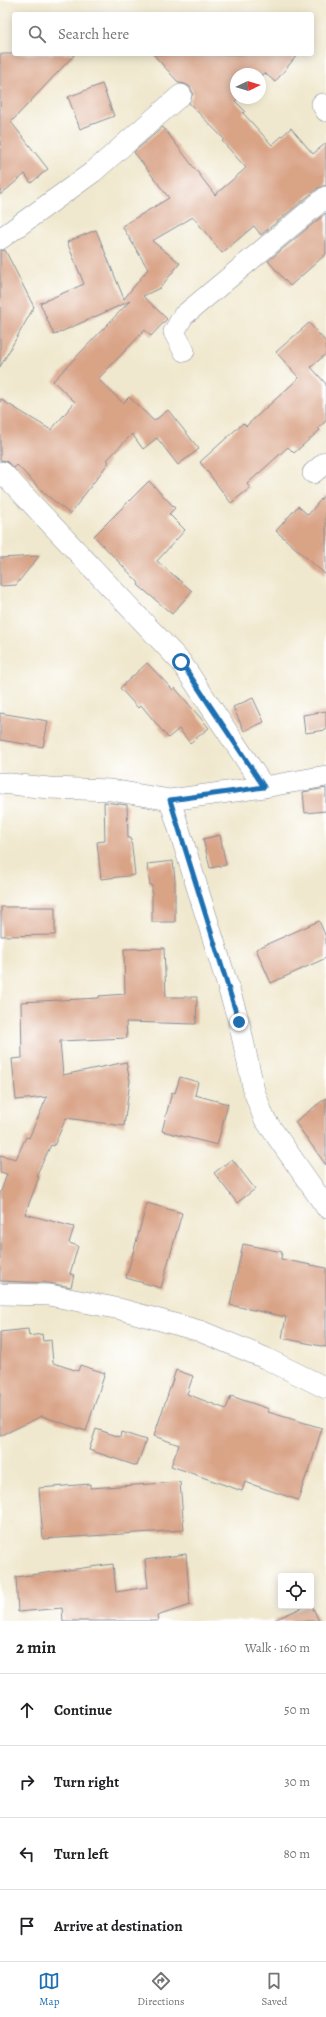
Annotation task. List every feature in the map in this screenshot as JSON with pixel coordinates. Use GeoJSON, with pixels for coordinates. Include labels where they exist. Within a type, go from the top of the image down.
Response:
{"type":"FeatureCollection","features":[{"type":"Feature","properties":{"kind":"street"},"geometry":{"type":"LineString","coordinates":[[0,239],[93,172],[181,95]]}},
{"type":"Feature","properties":{"kind":"street"},"geometry":{"type":"LineString","coordinates":[[184,351],[174,332],[183,316],[326,197]]}},
{"type":"Feature","properties":{"kind":"street"},"geometry":{"type":"LineString","coordinates":[[2,472],[181,662],[264,787]]}},
{"type":"Feature","properties":{"kind":"street"},"geometry":{"type":"LineString","coordinates":[[0,783],[49,788],[111,790],[170,800],[264,787],[326,776]]}},
{"type":"Feature","properties":{"kind":"street"},"geometry":{"type":"LineString","coordinates":[[170,800],[239,1022],[254,1091],[264,1118],[326,1207]]}},
{"type":"Feature","properties":{"kind":"street"},"geometry":{"type":"LineString","coordinates":[[0,1294],[49,1295],[120,1309],[200,1331],[265,1358],[326,1388]]}},
{"type":"Feature","properties":{"kind":"building"},"geometry":{"type":"Polygon","coordinates":[[[0,54],[12,54],[12,56],[73,56],[11,122],[48,169],[31,183],[25,174],[0,195],[0,54]]]}},
{"type":"Feature","properties":{"kind":"building"},"geometry":{"type":"Polygon","coordinates":[[[155,56],[296,56],[275,82],[266,74],[266,68],[230,68],[230,104],[238,104],[245,111],[243,113],[272,145],[291,128],[313,154],[326,143],[326,185],[318,188],[261,235],[254,226],[222,253],[193,217],[152,241],[180,263],[160,288],[143,296],[167,319],[151,336],[145,330],[98,379],[123,403],[129,397],[154,421],[168,410],[199,449],[178,465],[157,438],[143,449],[132,434],[107,460],[109,462],[70,514],[44,493],[17,465],[14,468],[6,461],[0,460],[0,399],[51,430],[75,402],[53,381],[130,301],[54,335],[40,303],[84,284],[67,242],[96,230],[124,299],[148,269],[122,226],[169,198],[134,152],[163,127],[215,195],[246,168],[222,141],[224,139],[189,103],[193,93],[190,87],[179,83],[155,56]]]}},
{"type":"Feature","properties":{"kind":"building"},"geometry":{"type":"Polygon","coordinates":[[[102,84],[114,116],[80,129],[68,97],[102,84]]]}},
{"type":"Feature","properties":{"kind":"building"},"geometry":{"type":"Polygon","coordinates":[[[326,213],[326,254],[290,286],[268,261],[326,213]]]}},
{"type":"Feature","properties":{"kind":"building"},"geometry":{"type":"Polygon","coordinates":[[[5,250],[34,307],[0,367],[0,251],[5,250]]]}},
{"type":"Feature","properties":{"kind":"building"},"geometry":{"type":"Polygon","coordinates":[[[309,323],[326,342],[326,354],[311,367],[326,384],[326,421],[318,428],[320,430],[294,453],[288,447],[247,484],[250,488],[231,503],[200,462],[243,423],[246,426],[299,378],[276,352],[309,323]]]}},
{"type":"Feature","properties":{"kind":"building"},"geometry":{"type":"Polygon","coordinates":[[[149,481],[175,508],[169,514],[185,530],[157,561],[192,591],[172,614],[138,585],[139,583],[94,536],[149,481]]]}},
{"type":"Feature","properties":{"kind":"building"},"geometry":{"type":"Polygon","coordinates":[[[326,493],[326,575],[276,531],[298,506],[308,515],[326,493]]]}},
{"type":"Feature","properties":{"kind":"building"},"geometry":{"type":"Polygon","coordinates":[[[39,556],[16,585],[0,586],[0,558],[39,556]]]}},
{"type":"Feature","properties":{"kind":"building"},"geometry":{"type":"Polygon","coordinates":[[[147,663],[173,690],[175,688],[209,728],[190,743],[179,729],[168,738],[141,705],[138,708],[120,688],[147,663]]]}},
{"type":"Feature","properties":{"kind":"building"},"geometry":{"type":"Polygon","coordinates":[[[253,698],[264,722],[244,731],[233,707],[253,698]]]}},
{"type":"Feature","properties":{"kind":"building"},"geometry":{"type":"Polygon","coordinates":[[[326,711],[326,730],[305,733],[303,715],[326,711]]]}},
{"type":"Feature","properties":{"kind":"building"},"geometry":{"type":"Polygon","coordinates":[[[0,713],[48,721],[43,747],[0,740],[0,713]]]}},
{"type":"Feature","properties":{"kind":"building"},"geometry":{"type":"Polygon","coordinates":[[[326,788],[326,811],[305,813],[303,792],[326,788]]]}},
{"type":"Feature","properties":{"kind":"building"},"geometry":{"type":"Polygon","coordinates":[[[104,802],[127,805],[128,838],[131,838],[135,875],[101,879],[97,842],[105,841],[104,802]]]}},
{"type":"Feature","properties":{"kind":"building"},"geometry":{"type":"Polygon","coordinates":[[[220,835],[226,865],[210,868],[203,839],[220,835]]]}},
{"type":"Feature","properties":{"kind":"building"},"geometry":{"type":"Polygon","coordinates":[[[173,861],[175,880],[175,922],[152,922],[152,885],[150,885],[147,864],[173,861]]]}},
{"type":"Feature","properties":{"kind":"building"},"geometry":{"type":"Polygon","coordinates":[[[1,907],[55,907],[55,935],[1,936],[1,907]]]}},
{"type":"Feature","properties":{"kind":"building"},"geometry":{"type":"Polygon","coordinates":[[[319,921],[326,937],[326,958],[271,983],[256,949],[319,921]]]}},
{"type":"Feature","properties":{"kind":"building"},"geometry":{"type":"Polygon","coordinates":[[[164,948],[166,997],[197,997],[196,1024],[126,1022],[127,1038],[60,1041],[63,1075],[126,1062],[130,1081],[124,1126],[66,1118],[54,1146],[51,1145],[36,1176],[39,1177],[25,1214],[74,1227],[69,1243],[78,1246],[70,1274],[74,1275],[71,1287],[49,1283],[0,1281],[0,1194],[7,1174],[0,1172],[0,1155],[16,1159],[26,1137],[29,1138],[47,1097],[16,1100],[12,1059],[22,1058],[21,1002],[99,998],[99,996],[125,994],[124,949],[164,948]]]}},
{"type":"Feature","properties":{"kind":"building"},"geometry":{"type":"Polygon","coordinates":[[[180,1077],[198,1082],[195,1095],[228,1104],[217,1145],[162,1131],[172,1092],[175,1093],[180,1077]]]}},
{"type":"Feature","properties":{"kind":"building"},"geometry":{"type":"Polygon","coordinates":[[[326,1098],[326,1165],[295,1122],[326,1098]]]}},
{"type":"Feature","properties":{"kind":"building"},"geometry":{"type":"Polygon","coordinates":[[[232,1159],[255,1189],[237,1203],[214,1173],[232,1159]]]}},
{"type":"Feature","properties":{"kind":"building"},"geometry":{"type":"Polygon","coordinates":[[[147,1203],[182,1213],[161,1288],[126,1278],[147,1203]]]}},
{"type":"Feature","properties":{"kind":"building"},"geometry":{"type":"Polygon","coordinates":[[[243,1244],[282,1252],[281,1259],[326,1268],[326,1347],[282,1338],[286,1317],[230,1305],[243,1244]]]}},
{"type":"Feature","properties":{"kind":"building"},"geometry":{"type":"Polygon","coordinates":[[[28,1329],[29,1336],[42,1334],[43,1341],[51,1340],[53,1363],[78,1371],[80,1365],[105,1373],[86,1431],[42,1416],[0,1436],[0,1332],[28,1329]]]}},
{"type":"Feature","properties":{"kind":"building"},"geometry":{"type":"Polygon","coordinates":[[[176,1370],[193,1376],[187,1394],[226,1409],[231,1396],[269,1409],[268,1412],[322,1428],[308,1474],[307,1473],[298,1500],[245,1482],[242,1491],[171,1466],[179,1445],[154,1436],[176,1370]]]}},
{"type":"Feature","properties":{"kind":"building"},"geometry":{"type":"Polygon","coordinates":[[[96,1429],[120,1437],[121,1432],[146,1440],[137,1466],[89,1450],[96,1429]]]}},
{"type":"Feature","properties":{"kind":"building"},"geometry":{"type":"Polygon","coordinates":[[[180,1482],[184,1530],[43,1539],[39,1488],[90,1484],[90,1488],[180,1482]]]}},
{"type":"Feature","properties":{"kind":"building"},"geometry":{"type":"Polygon","coordinates":[[[186,1554],[190,1605],[157,1616],[158,1621],[63,1621],[62,1608],[18,1612],[16,1577],[113,1564],[116,1592],[148,1587],[145,1560],[186,1554]]]}},
{"type":"Feature","properties":{"kind":"building"},"geometry":{"type":"Polygon","coordinates":[[[299,1609],[313,1609],[319,1621],[272,1621],[299,1609]]]}},
{"type":"Feature","properties":{"kind":"route"},"geometry":{"type":"LineString","coordinates":[[181,662],[264,787],[170,800],[239,1022]]}}]}
